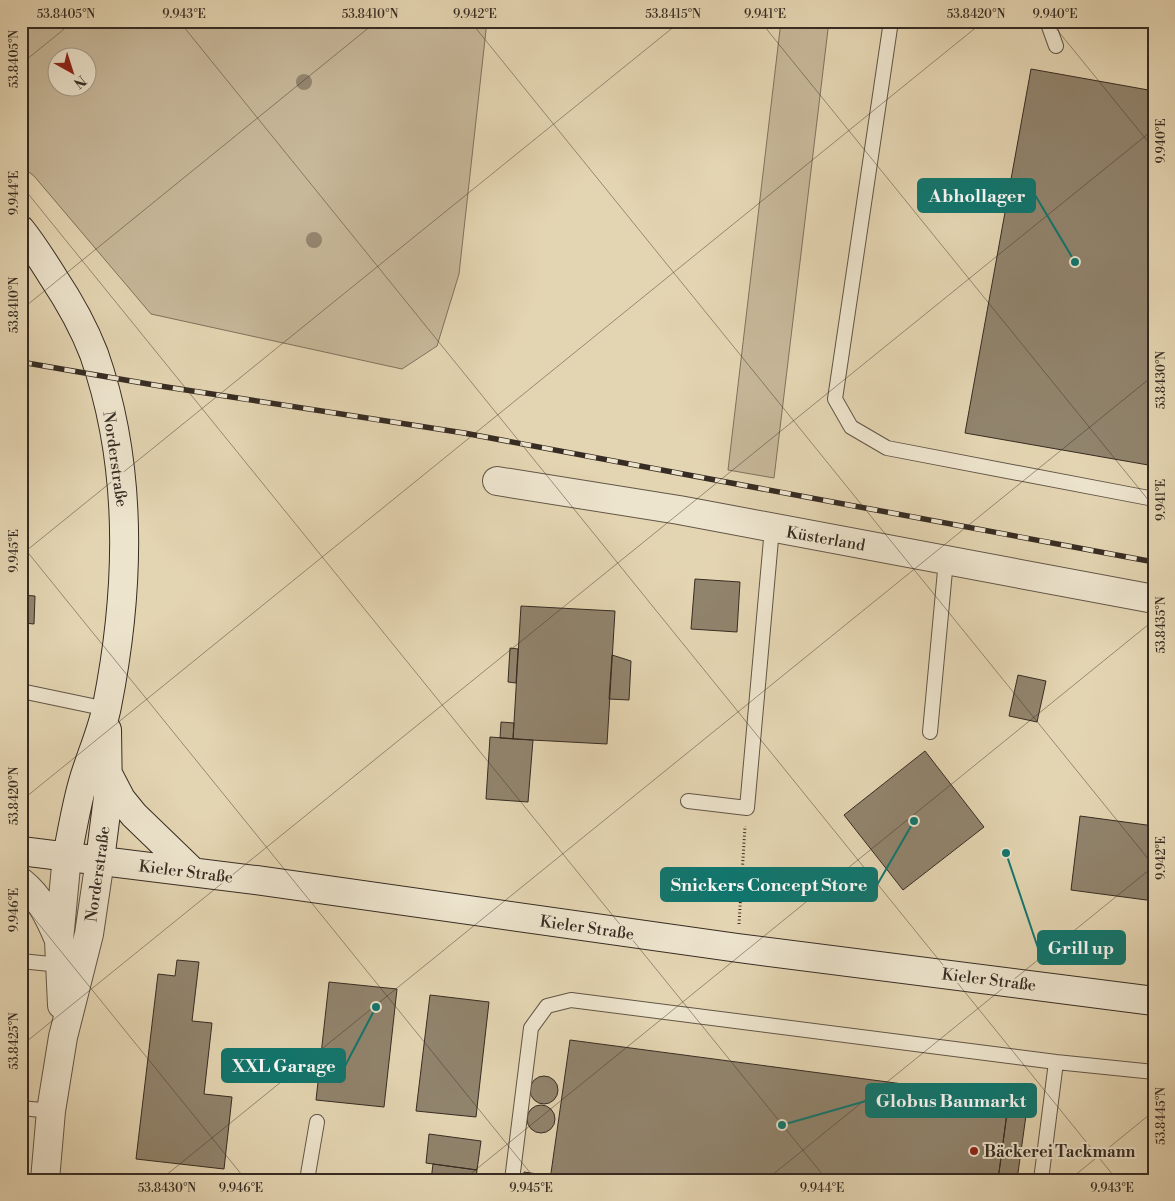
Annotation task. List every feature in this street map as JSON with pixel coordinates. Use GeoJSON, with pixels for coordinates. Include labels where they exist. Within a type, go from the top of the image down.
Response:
{"type":"FeatureCollection","features":[{"type":"Feature","properties":{"kind":"main road","name":"Norderstraße"},"geometry":{"type":"LineString","coordinates":[[21,230],[59,286],[77,318],[93,353],[107,396],[115,437],[124,508],[124,588],[116,659],[107,709],[82,784],[67,856],[60,952],[63,1037]]}},
{"type":"Feature","properties":{"kind":"main road","name":"Küsterland"},"geometry":{"type":"LineString","coordinates":[[497,481],[679,510],[1154,599]]}},
{"type":"Feature","properties":{"kind":"main road","name":"Norderstraße"},"geometry":{"type":"LineString","coordinates":[[45,1180],[51,1111],[63,1037],[89,934],[100,860],[108,797],[107,709]]}},
{"type":"Feature","properties":{"kind":"main road"},"geometry":{"type":"LineString","coordinates":[[108,774],[121,799],[134,815],[193,872]]}},
{"type":"Feature","properties":{"kind":"main road","name":"Kieler Straße"},"geometry":{"type":"LineString","coordinates":[[21,851],[193,872],[738,948],[1154,1000]]}},
{"type":"Feature","properties":{"kind":"main road","name":"Norderstraße"},"geometry":{"type":"LineString","coordinates":[[21,882],[30,888],[48,913],[60,952]]}},
{"type":"Feature","properties":{"kind":"lane"},"geometry":{"type":"LineString","coordinates":[[891,21],[835,399],[851,427],[887,448],[1154,499]]}},
{"type":"Feature","properties":{"kind":"lane"},"geometry":{"type":"LineString","coordinates":[[1047,21],[1056,46]]}},
{"type":"Feature","properties":{"kind":"lane"},"geometry":{"type":"LineString","coordinates":[[688,801],[746,808],[772,528]]}},
{"type":"Feature","properties":{"kind":"lane"},"geometry":{"type":"LineString","coordinates":[[930,732],[946,560]]}},
{"type":"Feature","properties":{"kind":"lane"},"geometry":{"type":"LineString","coordinates":[[21,691],[107,709]]}},
{"type":"Feature","properties":{"kind":"lane"},"geometry":{"type":"LineString","coordinates":[[21,961],[60,952]]}},
{"type":"Feature","properties":{"kind":"lane"},"geometry":{"type":"LineString","coordinates":[[512,1180],[531,1028],[547,1006],[571,1000],[1056,1062],[1154,1072]]}},
{"type":"Feature","properties":{"kind":"lane"},"geometry":{"type":"LineString","coordinates":[[1040,1180],[1056,1062]]}},
{"type":"Feature","properties":{"kind":"lane"},"geometry":{"type":"LineString","coordinates":[[21,1108],[51,1111]]}},
{"type":"Feature","properties":{"kind":"lane"},"geometry":{"type":"LineString","coordinates":[[308,1180],[317,1122]]}},
{"type":"Feature","properties":{"kind":"path"},"geometry":{"type":"LineString","coordinates":[[738,948],[746,808]]}},
{"type":"Feature","properties":{"kind":"path"},"geometry":{"type":"LineString","coordinates":[[716,876],[741,903]]}},
{"type":"Feature","properties":{"kind":"shaded area"},"geometry":{"type":"Polygon","coordinates":[[[21,21],[487,21],[459,274],[437,346],[402,369],[151,314],[34,176],[21,166],[21,21]]]}},
{"type":"Feature","properties":{"kind":"shaded area"},"geometry":{"type":"Polygon","coordinates":[[[781,21],[829,21],[774,478],[728,470],[781,21]]]}},
{"type":"Feature","properties":{"kind":"building"},"geometry":{"type":"Polygon","coordinates":[[[1031,69],[1154,91],[1154,466],[965,433],[1031,69]]]}},
{"type":"Feature","properties":{"kind":"building"},"geometry":{"type":"Polygon","coordinates":[[[695,579],[740,582],[737,632],[691,629],[695,579]]]}},
{"type":"Feature","properties":{"kind":"building"},"geometry":{"type":"Polygon","coordinates":[[[21,595],[35,596],[34,624],[24,623],[23,660],[21,660],[21,595]]]}},
{"type":"Feature","properties":{"kind":"building"},"geometry":{"type":"Polygon","coordinates":[[[521,606],[615,611],[607,744],[513,739],[521,606]]]}},
{"type":"Feature","properties":{"kind":"building"},"geometry":{"type":"Polygon","coordinates":[[[510,648],[518,649],[516,683],[508,682],[510,648]]]}},
{"type":"Feature","properties":{"kind":"building"},"geometry":{"type":"Polygon","coordinates":[[[612,655],[631,661],[629,700],[609,699],[612,655]]]}},
{"type":"Feature","properties":{"kind":"building"},"geometry":{"type":"Polygon","coordinates":[[[1018,675],[1046,681],[1037,722],[1009,716],[1018,675]]]}},
{"type":"Feature","properties":{"kind":"building"},"geometry":{"type":"Polygon","coordinates":[[[501,722],[514,723],[513,739],[500,738],[501,722]]]}},
{"type":"Feature","properties":{"kind":"building"},"geometry":{"type":"Polygon","coordinates":[[[490,737],[533,740],[528,802],[486,799],[490,737]]]}},
{"type":"Feature","properties":{"kind":"building"},"geometry":{"type":"Polygon","coordinates":[[[925,751],[984,827],[903,890],[844,815],[925,751]]]}},
{"type":"Feature","properties":{"kind":"building"},"geometry":{"type":"Polygon","coordinates":[[[1080,816],[1154,826],[1154,901],[1071,890],[1080,816]]]}},
{"type":"Feature","properties":{"kind":"building"},"geometry":{"type":"Polygon","coordinates":[[[177,960],[199,962],[192,1021],[212,1023],[204,1094],[232,1097],[224,1169],[136,1159],[158,974],[175,976],[177,960]]]}},
{"type":"Feature","properties":{"kind":"building"},"geometry":{"type":"Polygon","coordinates":[[[329,982],[397,989],[384,1107],[316,1100],[329,982]]]}},
{"type":"Feature","properties":{"kind":"building"},"geometry":{"type":"Polygon","coordinates":[[[430,995],[489,1002],[476,1117],[416,1111],[430,995]]]}},
{"type":"Feature","properties":{"kind":"building"},"geometry":{"type":"Polygon","coordinates":[[[570,1040],[1009,1098],[998,1180],[550,1180],[570,1040]]]}},
{"type":"Feature","properties":{"kind":"building"},"geometry":{"type":"Polygon","coordinates":[[[544,1076],[554,1080],[558,1090],[554,1100],[544,1104],[534,1100],[530,1090],[534,1080],[544,1076]]]}},
{"type":"Feature","properties":{"kind":"building"},"geometry":{"type":"Polygon","coordinates":[[[1009,1098],[1028,1101],[1017,1180],[998,1180],[1009,1098]]]}},
{"type":"Feature","properties":{"kind":"building"},"geometry":{"type":"Polygon","coordinates":[[[541,1105],[551,1109],[555,1119],[551,1129],[541,1133],[531,1129],[527,1119],[531,1109],[541,1105]]]}},
{"type":"Feature","properties":{"kind":"building"},"geometry":{"type":"Polygon","coordinates":[[[429,1134],[481,1141],[477,1170],[426,1163],[429,1134]]]}},
{"type":"Feature","properties":{"kind":"building"},"geometry":{"type":"Polygon","coordinates":[[[433,1164],[477,1170],[476,1180],[431,1180],[433,1164]]]}},
{"type":"Feature","properties":{"kind":"building"},"geometry":{"type":"Polygon","coordinates":[[[524,1172],[551,1176],[550,1180],[523,1180],[524,1172]]]}},
{"type":"Feature","properties":{"kind":"railway"},"geometry":{"type":"LineString","coordinates":[[21,362],[160,386],[464,433],[1154,562]]}},
{"type":"Feature","properties":{"kind":"place","name":"Abhollager"},"geometry":{"type":"Point","coordinates":[1075,262]}},
{"type":"Feature","properties":{"kind":"place","name":"Snickers Concept Store"},"geometry":{"type":"Point","coordinates":[914,821]}},
{"type":"Feature","properties":{"kind":"place","name":"Grill up"},"geometry":{"type":"Point","coordinates":[1006,853]}},
{"type":"Feature","properties":{"kind":"place","name":"XXL Garage"},"geometry":{"type":"Point","coordinates":[376,1007]}},
{"type":"Feature","properties":{"kind":"place","name":"Globus Baumarkt"},"geometry":{"type":"Point","coordinates":[782,1125]}},
{"type":"Feature","properties":{"kind":"place","name":"Bäckerei Tackmann"},"geometry":{"type":"Point","coordinates":[974,1151]}}]}
